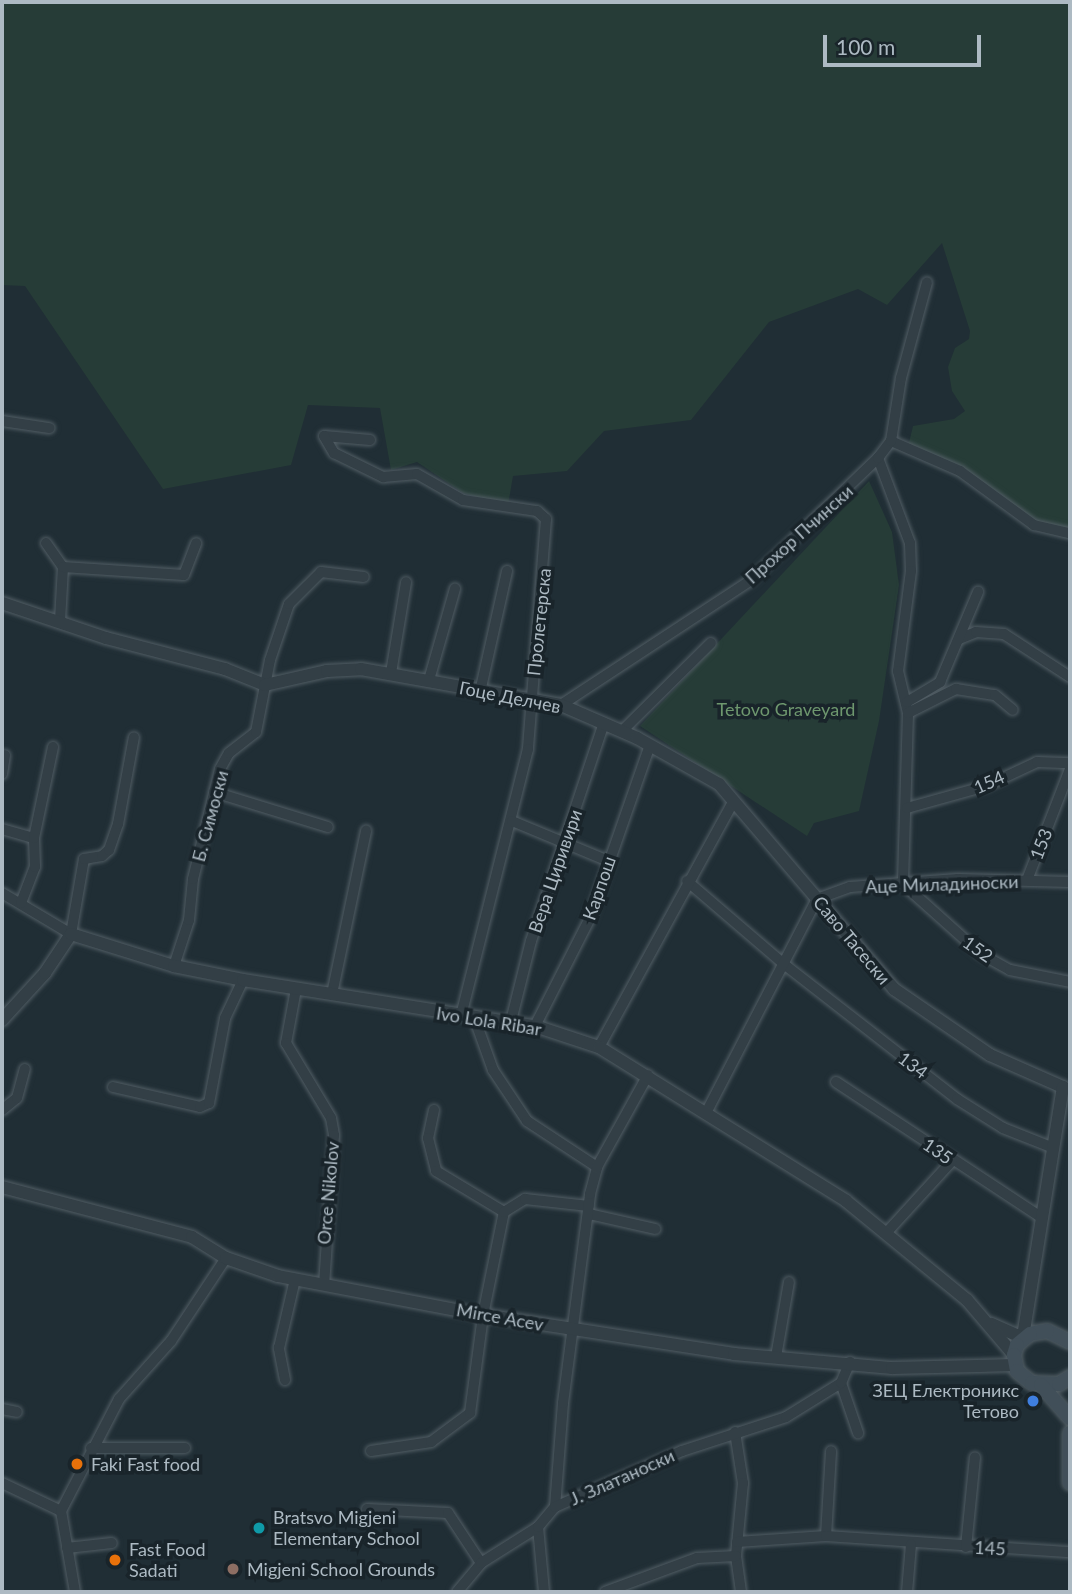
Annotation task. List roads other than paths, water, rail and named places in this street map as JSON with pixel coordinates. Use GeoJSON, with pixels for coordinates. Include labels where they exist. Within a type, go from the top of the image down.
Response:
{"type":"FeatureCollection","features":[{"type":"Feature","properties":{"kind":"main road"},"geometry":{"type":"LineString","coordinates":[[1070,1342],[1047,1331],[1023,1338],[1014,1360],[1025,1379],[1041,1385],[1059,1384],[1070,1377]]}},
{"type":"Feature","properties":{"kind":"main road"},"geometry":{"type":"LineString","coordinates":[[1041,1385],[1070,1418]]}},
{"type":"Feature","properties":{"kind":"main road"},"geometry":{"type":"LineString","coordinates":[[1070,1433],[1070,1483]]}},
{"type":"Feature","properties":{"kind":"street","name":"Прохор Пчински"},"geometry":{"type":"LineString","coordinates":[[561,705],[750,580],[878,458],[891,441],[901,378],[927,282]]}},
{"type":"Feature","properties":{"kind":"street"},"geometry":{"type":"LineString","coordinates":[[2,421],[49,428]]}},
{"type":"Feature","properties":{"kind":"street","name":"Пролетерска"},"geometry":{"type":"LineString","coordinates":[[370,440],[324,436],[334,453],[383,477],[417,474],[463,500],[545,515],[543,588],[530,700],[528,749],[467,1016]]}},
{"type":"Feature","properties":{"kind":"street"},"geometry":{"type":"LineString","coordinates":[[891,441],[960,471],[1037,526],[1070,533]]}},
{"type":"Feature","properties":{"kind":"street"},"geometry":{"type":"LineString","coordinates":[[878,458],[910,543],[911,571],[898,671],[908,713],[903,884]]}},
{"type":"Feature","properties":{"kind":"street"},"geometry":{"type":"LineString","coordinates":[[63,567],[184,575],[197,542]]}},
{"type":"Feature","properties":{"kind":"street"},"geometry":{"type":"LineString","coordinates":[[46,543],[63,567],[60,620]]}},
{"type":"Feature","properties":{"kind":"street"},"geometry":{"type":"LineString","coordinates":[[480,692],[507,571]]}},
{"type":"Feature","properties":{"kind":"street","name":"Б. Симоски"},"geometry":{"type":"LineString","coordinates":[[174,965],[190,920],[193,879],[214,792],[229,753],[256,732],[265,685],[289,604],[321,572],[364,577]]}},
{"type":"Feature","properties":{"kind":"street"},"geometry":{"type":"LineString","coordinates":[[391,673],[406,582]]}},
{"type":"Feature","properties":{"kind":"street"},"geometry":{"type":"LineString","coordinates":[[429,680],[455,589]]}},
{"type":"Feature","properties":{"kind":"street"},"geometry":{"type":"LineString","coordinates":[[907,702],[940,682],[978,592]]}},
{"type":"Feature","properties":{"kind":"street"},"geometry":{"type":"LineString","coordinates":[[2,603],[265,685]]}},
{"type":"Feature","properties":{"kind":"street"},"geometry":{"type":"LineString","coordinates":[[959,639],[976,632],[1004,634],[1070,677]]}},
{"type":"Feature","properties":{"kind":"street"},"geometry":{"type":"LineString","coordinates":[[622,731],[711,643]]}},
{"type":"Feature","properties":{"kind":"street","name":"Гоце Делчев"},"geometry":{"type":"LineString","coordinates":[[265,685],[327,671],[391,673],[480,692],[561,705],[650,745],[719,784],[734,800]]}},
{"type":"Feature","properties":{"kind":"street"},"geometry":{"type":"LineString","coordinates":[[908,713],[956,689],[995,695],[1013,710]]}},
{"type":"Feature","properties":{"kind":"street","name":"Вера Циривири"},"geometry":{"type":"LineString","coordinates":[[511,1021],[531,941],[604,723]]}},
{"type":"Feature","properties":{"kind":"street"},"geometry":{"type":"LineString","coordinates":[[2,1020],[45,973],[71,934],[84,859],[103,856],[118,824],[134,737]]}},
{"type":"Feature","properties":{"kind":"street","name":"Карпош"},"geometry":{"type":"LineString","coordinates":[[536,1026],[574,954],[650,745]]}},
{"type":"Feature","properties":{"kind":"street"},"geometry":{"type":"LineString","coordinates":[[21,903],[35,867],[34,838],[53,747]]}},
{"type":"Feature","properties":{"kind":"street"},"geometry":{"type":"LineString","coordinates":[[2,774],[5,755]]}},
{"type":"Feature","properties":{"kind":"street","name":"154"},"geometry":{"type":"LineString","coordinates":[[907,808],[986,786],[1037,762],[1070,763]]}},
{"type":"Feature","properties":{"kind":"street","name":"153"},"geometry":{"type":"LineString","coordinates":[[1027,880],[1070,769]]}},
{"type":"Feature","properties":{"kind":"street"},"geometry":{"type":"LineString","coordinates":[[214,792],[328,827]]}},
{"type":"Feature","properties":{"kind":"street"},"geometry":{"type":"LineString","coordinates":[[599,1047],[687,881],[734,800]]}},
{"type":"Feature","properties":{"kind":"street","name":"Саво Тасески"},"geometry":{"type":"LineString","coordinates":[[734,800],[860,954],[903,996],[989,1055],[1067,1088]]}},
{"type":"Feature","properties":{"kind":"street"},"geometry":{"type":"LineString","coordinates":[[512,821],[608,861]]}},
{"type":"Feature","properties":{"kind":"street"},"geometry":{"type":"LineString","coordinates":[[2,829],[34,838]]}},
{"type":"Feature","properties":{"kind":"street"},"geometry":{"type":"LineString","coordinates":[[332,994],[366,831]]}},
{"type":"Feature","properties":{"kind":"street","name":"Аце Миладиноски"},"geometry":{"type":"LineString","coordinates":[[817,899],[850,887],[1027,880],[1070,882]]}},
{"type":"Feature","properties":{"kind":"street","name":"134"},"geometry":{"type":"LineString","coordinates":[[687,881],[785,965],[957,1099],[1003,1128],[1051,1147]]}},
{"type":"Feature","properties":{"kind":"street","name":"152"},"geometry":{"type":"LineString","coordinates":[[903,884],[981,954],[1010,970],[1070,982]]}},
{"type":"Feature","properties":{"kind":"street"},"geometry":{"type":"LineString","coordinates":[[2,893],[71,934]]}},
{"type":"Feature","properties":{"kind":"street"},"geometry":{"type":"LineString","coordinates":[[706,1113],[817,899]]}},
{"type":"Feature","properties":{"kind":"street","name":"Ivo Lola Ribar"},"geometry":{"type":"LineString","coordinates":[[71,934],[174,965],[243,980],[511,1021],[536,1026],[599,1047],[648,1075],[888,1231],[991,1324]]}},
{"type":"Feature","properties":{"kind":"street"},"geometry":{"type":"LineString","coordinates":[[113,1087],[200,1107],[209,1103],[225,1018],[243,980]]}},
{"type":"Feature","properties":{"kind":"street","name":"Orce Nikolov"},"geometry":{"type":"LineString","coordinates":[[296,989],[286,1044],[331,1118],[334,1135],[324,1284]]}},
{"type":"Feature","properties":{"kind":"street"},"geometry":{"type":"LineString","coordinates":[[467,1016],[493,1070],[527,1121],[597,1167]]}},
{"type":"Feature","properties":{"kind":"street"},"geometry":{"type":"LineString","coordinates":[[2,1110],[17,1098],[25,1069]]}},
{"type":"Feature","properties":{"kind":"street"},"geometry":{"type":"LineString","coordinates":[[555,1507],[563,1403],[597,1167],[648,1075]]}},
{"type":"Feature","properties":{"kind":"street","name":"135"},"geometry":{"type":"LineString","coordinates":[[836,1082],[1042,1218]]}},
{"type":"Feature","properties":{"kind":"street"},"geometry":{"type":"LineString","coordinates":[[991,1324],[1023,1338],[1051,1147],[1067,1088]]}},
{"type":"Feature","properties":{"kind":"street"},"geometry":{"type":"LineString","coordinates":[[434,1110],[428,1138],[436,1171],[504,1212]]}},
{"type":"Feature","properties":{"kind":"street"},"geometry":{"type":"LineString","coordinates":[[888,1231],[952,1161]]}},
{"type":"Feature","properties":{"kind":"street","name":"Mirce Acev"},"geometry":{"type":"LineString","coordinates":[[2,1187],[174,1231],[226,1258],[295,1279],[483,1315],[776,1357],[892,1368],[1014,1360]]}},
{"type":"Feature","properties":{"kind":"street"},"geometry":{"type":"LineString","coordinates":[[371,1451],[431,1442],[470,1413],[483,1315],[504,1212],[525,1199],[589,1210],[655,1229]]}},
{"type":"Feature","properties":{"kind":"street"},"geometry":{"type":"LineString","coordinates":[[75,1592],[61,1511],[91,1448],[119,1399],[171,1341],[226,1258]]}},
{"type":"Feature","properties":{"kind":"street"},"geometry":{"type":"LineString","coordinates":[[285,1380],[279,1348],[295,1279]]}},
{"type":"Feature","properties":{"kind":"street"},"geometry":{"type":"LineString","coordinates":[[776,1357],[789,1282]]}},
{"type":"Feature","properties":{"kind":"street"},"geometry":{"type":"LineString","coordinates":[[991,1324],[1014,1360]]}},
{"type":"Feature","properties":{"kind":"street"},"geometry":{"type":"LineString","coordinates":[[850,1362],[841,1383],[858,1433]]}},
{"type":"Feature","properties":{"kind":"street","name":"Ј. Златаноски"},"geometry":{"type":"LineString","coordinates":[[457,1592],[481,1563],[538,1527],[555,1507],[623,1475],[786,1417],[841,1383]]}},
{"type":"Feature","properties":{"kind":"street"},"geometry":{"type":"LineString","coordinates":[[2,1409],[17,1412]]}},
{"type":"Feature","properties":{"kind":"street"},"geometry":{"type":"LineString","coordinates":[[735,1433],[743,1483],[736,1556],[740,1592]]}},
{"type":"Feature","properties":{"kind":"street"},"geometry":{"type":"LineString","coordinates":[[91,1448],[185,1448]]}},
{"type":"Feature","properties":{"kind":"street"},"geometry":{"type":"LineString","coordinates":[[826,1536],[831,1451]]}},
{"type":"Feature","properties":{"kind":"street"},"geometry":{"type":"LineString","coordinates":[[966,1546],[975,1457]]}},
{"type":"Feature","properties":{"kind":"street"},"geometry":{"type":"LineString","coordinates":[[2,1483],[61,1511]]}},
{"type":"Feature","properties":{"kind":"street"},"geometry":{"type":"LineString","coordinates":[[368,1509],[448,1513],[481,1563]]}},
{"type":"Feature","properties":{"kind":"street"},"geometry":{"type":"LineString","coordinates":[[538,1527],[544,1592]]}},
{"type":"Feature","properties":{"kind":"street","name":"145"},"geometry":{"type":"LineString","coordinates":[[737,1542],[826,1536],[911,1544],[1070,1552]]}},
{"type":"Feature","properties":{"kind":"street"},"geometry":{"type":"LineString","coordinates":[[67,1548],[112,1543]]}},
{"type":"Feature","properties":{"kind":"street"},"geometry":{"type":"LineString","coordinates":[[907,1592],[911,1544]]}},
{"type":"Feature","properties":{"kind":"street"},"geometry":{"type":"LineString","coordinates":[[604,1592],[697,1558],[736,1556]]}},
{"type":"Feature","properties":{"kind":"place","name":"ЗЕЦ Електроникс Тетово"},"geometry":{"type":"Point","coordinates":[1033,1401]}},
{"type":"Feature","properties":{"kind":"place","name":"Faki Fast food"},"geometry":{"type":"Point","coordinates":[77,1464]}},
{"type":"Feature","properties":{"kind":"place","name":"Bratsvo Migjeni Elementary School"},"geometry":{"type":"Point","coordinates":[259,1528]}},
{"type":"Feature","properties":{"kind":"place","name":"Fast Food Sadati"},"geometry":{"type":"Point","coordinates":[115,1560]}},
{"type":"Feature","properties":{"kind":"place","name":"Migjeni School Grounds"},"geometry":{"type":"Point","coordinates":[233,1569]}},
{"type":"Feature","properties":{"kind":"park label","name":"Tetovo Graveyard"},"geometry":{"type":"Point","coordinates":[786,709]}}]}
